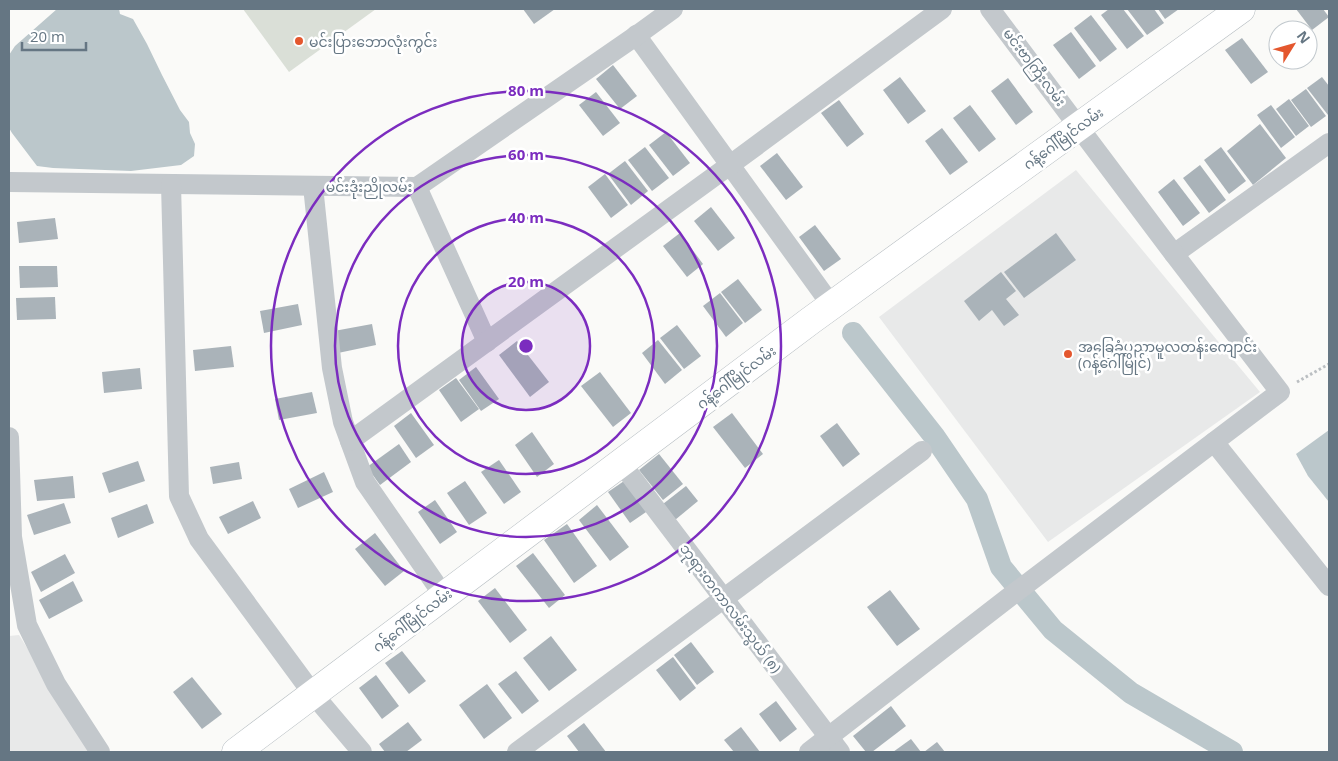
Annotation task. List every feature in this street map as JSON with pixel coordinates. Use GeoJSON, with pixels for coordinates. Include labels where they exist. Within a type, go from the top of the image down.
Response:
{"type":"FeatureCollection","features":[{"type":"Feature","properties":{"kind":"street","name":"မင်းဒုံးညိုလမ်း"},"geometry":{"type":"LineString","coordinates":[[9,182],[417,187],[672,9]]}},
{"type":"Feature","properties":{"kind":"street"},"geometry":{"type":"LineString","coordinates":[[350,441],[942,9]]}},
{"type":"Feature","properties":{"kind":"street","name":"မင်းဗာကြီးလမ်း"},"geometry":{"type":"LineString","coordinates":[[990,9],[1280,392]]}},
{"type":"Feature","properties":{"kind":"street","name":"ဂန့်ဂေါ်မြိုင်လမ်း"},"geometry":{"type":"LineString","coordinates":[[236,752],[824,312],[1241,9]]}},
{"type":"Feature","properties":{"kind":"street"},"geometry":{"type":"LineString","coordinates":[[636,35],[730,165],[824,312]]}},
{"type":"Feature","properties":{"kind":"street"},"geometry":{"type":"LineString","coordinates":[[1174,254],[1329,143]]}},
{"type":"Feature","properties":{"kind":"street"},"geometry":{"type":"LineString","coordinates":[[171,184],[179,496],[198,539],[313,694],[362,752]]}},
{"type":"Feature","properties":{"kind":"street"},"geometry":{"type":"LineString","coordinates":[[313,186],[332,368],[350,441],[365,482],[444,596]]}},
{"type":"Feature","properties":{"kind":"street"},"geometry":{"type":"LineString","coordinates":[[417,187],[487,342]]}},
{"type":"Feature","properties":{"kind":"street"},"geometry":{"type":"LineString","coordinates":[[809,752],[834,745],[1020,589],[1280,392]]}},
{"type":"Feature","properties":{"kind":"street"},"geometry":{"type":"LineString","coordinates":[[9,437],[12,537],[18,626],[100,752]]}},
{"type":"Feature","properties":{"kind":"street"},"geometry":{"type":"LineString","coordinates":[[1214,442],[1329,586]]}},
{"type":"Feature","properties":{"kind":"street"},"geometry":{"type":"LineString","coordinates":[[517,752],[922,451]]}},
{"type":"Feature","properties":{"kind":"street","name":"ဘုရားတကာလမ်းသွယ် (၈)"},"geometry":{"type":"LineString","coordinates":[[622,463],[834,745]]}},
{"type":"Feature","properties":{"kind":"path"},"geometry":{"type":"LineString","coordinates":[[1280,392],[1329,364]]}},
{"type":"Feature","properties":{"kind":"shaded area"},"geometry":{"type":"Polygon","coordinates":[[[57,9],[119,9],[120,14],[133,19],[180,110],[189,122],[190,133],[195,144],[194,156],[181,165],[131,171],[37,166],[9,128],[9,55],[15,46],[57,9]]]}},
{"type":"Feature","properties":{"kind":"shaded area","name":"မင်းပြားဘောလုံးကွင်း"},"geometry":{"type":"Polygon","coordinates":[[[243,9],[376,9],[289,72],[243,9]]]}},
{"type":"Feature","properties":{"kind":"shaded area","name":"အခြေခံပညာမူလတန်းကျောင်း (ဂန့်ဂေါ်မြိုင်)"},"geometry":{"type":"Polygon","coordinates":[[[1076,170],[1260,392],[1048,542],[879,317],[1076,170]]]}},
{"type":"Feature","properties":{"kind":"shaded area"},"geometry":{"type":"Polygon","coordinates":[[[1329,430],[1329,502],[1308,476],[1296,454],[1329,430]]]}},
{"type":"Feature","properties":{"kind":"shaded area"},"geometry":{"type":"Polygon","coordinates":[[[19,635],[92,752],[9,752],[9,636],[19,635]]]}},
{"type":"Feature","properties":{"kind":"building"},"geometry":{"type":"Polygon","coordinates":[[[523,9],[555,9],[534,24],[523,9]]]}},
{"type":"Feature","properties":{"kind":"building"},"geometry":{"type":"Polygon","coordinates":[[[1109,9],[1123,9],[1144,36],[1127,49],[1101,15],[1109,9]]]}},
{"type":"Feature","properties":{"kind":"building"},"geometry":{"type":"Polygon","coordinates":[[[1127,9],[1154,9],[1164,23],[1147,35],[1127,9]]]}},
{"type":"Feature","properties":{"kind":"building"},"geometry":{"type":"Polygon","coordinates":[[[1158,9],[1179,9],[1165,19],[1158,9]]]}},
{"type":"Feature","properties":{"kind":"building"},"geometry":{"type":"Polygon","coordinates":[[[1296,9],[1323,9],[1329,17],[1318,25],[1318,20],[1304,20],[1296,9]]]}},
{"type":"Feature","properties":{"kind":"building"},"geometry":{"type":"Polygon","coordinates":[[[1091,15],[1117,49],[1100,62],[1074,28],[1091,15]]]}},
{"type":"Feature","properties":{"kind":"building"},"geometry":{"type":"Polygon","coordinates":[[[1071,32],[1096,66],[1079,79],[1053,45],[1071,32]]]}},
{"type":"Feature","properties":{"kind":"building"},"geometry":{"type":"Polygon","coordinates":[[[1242,38],[1268,72],[1251,84],[1225,50],[1242,38]]]}},
{"type":"Feature","properties":{"kind":"building"},"geometry":{"type":"Polygon","coordinates":[[[613,65],[637,96],[620,109],[596,79],[613,65]]]}},
{"type":"Feature","properties":{"kind":"building"},"geometry":{"type":"Polygon","coordinates":[[[900,77],[926,111],[908,124],[883,90],[900,77]]]}},
{"type":"Feature","properties":{"kind":"building"},"geometry":{"type":"Polygon","coordinates":[[[1322,77],[1329,86],[1328,115],[1307,88],[1322,77]]]}},
{"type":"Feature","properties":{"kind":"building"},"geometry":{"type":"Polygon","coordinates":[[[1008,78],[1033,112],[1016,125],[991,91],[1008,78]]]}},
{"type":"Feature","properties":{"kind":"building"},"geometry":{"type":"Polygon","coordinates":[[[1306,89],[1326,116],[1311,127],[1291,100],[1306,89]]]}},
{"type":"Feature","properties":{"kind":"building"},"geometry":{"type":"Polygon","coordinates":[[[596,92],[620,123],[603,136],[579,105],[596,92]]]}},
{"type":"Feature","properties":{"kind":"building"},"geometry":{"type":"Polygon","coordinates":[[[1289,99],[1309,126],[1296,136],[1276,109],[1289,99]]]}},
{"type":"Feature","properties":{"kind":"building"},"geometry":{"type":"Polygon","coordinates":[[[839,100],[864,134],[847,147],[821,113],[839,100]]]}},
{"type":"Feature","properties":{"kind":"building"},"geometry":{"type":"Polygon","coordinates":[[[970,105],[996,139],[979,152],[953,118],[970,105]]]}},
{"type":"Feature","properties":{"kind":"building"},"geometry":{"type":"Polygon","coordinates":[[[1271,105],[1295,137],[1281,148],[1257,115],[1271,105]]]}},
{"type":"Feature","properties":{"kind":"building"},"geometry":{"type":"Polygon","coordinates":[[[1260,124],[1286,158],[1253,185],[1227,151],[1260,124]]]}},
{"type":"Feature","properties":{"kind":"building"},"geometry":{"type":"Polygon","coordinates":[[[942,128],[968,162],[950,175],[925,141],[942,128]]]}},
{"type":"Feature","properties":{"kind":"building"},"geometry":{"type":"Polygon","coordinates":[[[666,132],[690,163],[673,176],[649,145],[666,132]]]}},
{"type":"Feature","properties":{"kind":"building"},"geometry":{"type":"Polygon","coordinates":[[[645,147],[669,178],[652,191],[628,160],[645,147]]]}},
{"type":"Feature","properties":{"kind":"building"},"geometry":{"type":"Polygon","coordinates":[[[1221,147],[1246,181],[1229,194],[1204,160],[1221,147]]]}},
{"type":"Feature","properties":{"kind":"building"},"geometry":{"type":"Polygon","coordinates":[[[777,153],[803,187],[786,200],[760,166],[777,153]]]}},
{"type":"Feature","properties":{"kind":"building"},"geometry":{"type":"Polygon","coordinates":[[[625,161],[648,191],[631,205],[608,174],[625,161]]]}},
{"type":"Feature","properties":{"kind":"building"},"geometry":{"type":"Polygon","coordinates":[[[1200,165],[1226,200],[1209,213],[1183,178],[1200,165]]]}},
{"type":"Feature","properties":{"kind":"building"},"geometry":{"type":"Polygon","coordinates":[[[605,174],[628,205],[611,218],[588,187],[605,174]]]}},
{"type":"Feature","properties":{"kind":"building"},"geometry":{"type":"Polygon","coordinates":[[[1174,179],[1200,213],[1183,226],[1158,192],[1174,179]]]}},
{"type":"Feature","properties":{"kind":"building"},"geometry":{"type":"Polygon","coordinates":[[[711,207],[735,238],[718,251],[694,221],[711,207]]]}},
{"type":"Feature","properties":{"kind":"building"},"geometry":{"type":"Polygon","coordinates":[[[55,218],[58,239],[19,243],[17,222],[55,218]]]}},
{"type":"Feature","properties":{"kind":"building"},"geometry":{"type":"Polygon","coordinates":[[[815,225],[841,259],[824,271],[799,237],[815,225]]]}},
{"type":"Feature","properties":{"kind":"building"},"geometry":{"type":"Polygon","coordinates":[[[680,233],[703,264],[687,277],[663,246],[680,233]]]}},
{"type":"Feature","properties":{"kind":"building"},"geometry":{"type":"Polygon","coordinates":[[[1056,233],[1076,260],[1024,298],[1004,272],[1056,233]]]}},
{"type":"Feature","properties":{"kind":"building"},"geometry":{"type":"Polygon","coordinates":[[[19,266],[57,266],[58,287],[20,288],[19,266]]]}},
{"type":"Feature","properties":{"kind":"building"},"geometry":{"type":"Polygon","coordinates":[[[1001,272],[1016,291],[1006,299],[1019,315],[1004,326],[992,310],[979,321],[964,301],[1001,272]]]}},
{"type":"Feature","properties":{"kind":"building"},"geometry":{"type":"Polygon","coordinates":[[[738,279],[762,310],[745,323],[721,292],[738,279]]]}},
{"type":"Feature","properties":{"kind":"building"},"geometry":{"type":"Polygon","coordinates":[[[720,293],[743,323],[726,337],[703,306],[720,293]]]}},
{"type":"Feature","properties":{"kind":"building"},"geometry":{"type":"Polygon","coordinates":[[[55,297],[56,319],[17,320],[16,298],[55,297]]]}},
{"type":"Feature","properties":{"kind":"building"},"geometry":{"type":"Polygon","coordinates":[[[298,304],[302,325],[264,333],[260,311],[298,304]]]}},
{"type":"Feature","properties":{"kind":"building"},"geometry":{"type":"Polygon","coordinates":[[[372,324],[376,345],[338,353],[334,331],[372,324]]]}},
{"type":"Feature","properties":{"kind":"building"},"geometry":{"type":"Polygon","coordinates":[[[677,325],[701,356],[684,369],[660,338],[677,325]]]}},
{"type":"Feature","properties":{"kind":"building"},"geometry":{"type":"Polygon","coordinates":[[[658,340],[682,370],[665,384],[642,353],[658,340]]]}},
{"type":"Feature","properties":{"kind":"building"},"geometry":{"type":"Polygon","coordinates":[[[517,341],[549,382],[530,397],[499,355],[517,341]]]}},
{"type":"Feature","properties":{"kind":"building"},"geometry":{"type":"Polygon","coordinates":[[[231,346],[234,367],[195,371],[193,350],[231,346]]]}},
{"type":"Feature","properties":{"kind":"building"},"geometry":{"type":"Polygon","coordinates":[[[476,367],[499,399],[481,411],[459,380],[476,367]]]}},
{"type":"Feature","properties":{"kind":"building"},"geometry":{"type":"Polygon","coordinates":[[[140,368],[142,389],[104,393],[102,372],[140,368]]]}},
{"type":"Feature","properties":{"kind":"building"},"geometry":{"type":"Polygon","coordinates":[[[600,372],[631,413],[613,427],[581,386],[600,372]]]}},
{"type":"Feature","properties":{"kind":"building"},"geometry":{"type":"Polygon","coordinates":[[[456,378],[479,409],[461,422],[439,390],[456,378]]]}},
{"type":"Feature","properties":{"kind":"building"},"geometry":{"type":"Polygon","coordinates":[[[312,392],[317,413],[279,420],[275,399],[312,392]]]}},
{"type":"Feature","properties":{"kind":"building"},"geometry":{"type":"Polygon","coordinates":[[[411,413],[434,445],[416,458],[394,426],[411,413]]]}},
{"type":"Feature","properties":{"kind":"building"},"geometry":{"type":"Polygon","coordinates":[[[732,413],[763,454],[745,468],[713,427],[732,413]]]}},
{"type":"Feature","properties":{"kind":"building"},"geometry":{"type":"Polygon","coordinates":[[[837,423],[860,454],[843,467],[820,436],[837,423]]]}},
{"type":"Feature","properties":{"kind":"building"},"geometry":{"type":"Polygon","coordinates":[[[532,432],[554,464],[537,477],[515,445],[532,432]]]}},
{"type":"Feature","properties":{"kind":"building"},"geometry":{"type":"Polygon","coordinates":[[[399,444],[411,462],[380,485],[367,467],[399,444]]]}},
{"type":"Feature","properties":{"kind":"building"},"geometry":{"type":"Polygon","coordinates":[[[659,454],[683,484],[663,500],[639,470],[659,454]]]}},
{"type":"Feature","properties":{"kind":"building"},"geometry":{"type":"Polygon","coordinates":[[[499,460],[521,492],[504,504],[481,472],[499,460]]]}},
{"type":"Feature","properties":{"kind":"building"},"geometry":{"type":"Polygon","coordinates":[[[138,461],[145,481],[109,493],[102,473],[138,461]]]}},
{"type":"Feature","properties":{"kind":"building"},"geometry":{"type":"Polygon","coordinates":[[[239,462],[242,479],[213,484],[210,467],[239,462]]]}},
{"type":"Feature","properties":{"kind":"building"},"geometry":{"type":"Polygon","coordinates":[[[324,472],[333,492],[298,508],[289,489],[324,472]]]}},
{"type":"Feature","properties":{"kind":"building"},"geometry":{"type":"Polygon","coordinates":[[[73,476],[75,498],[37,501],[34,480],[73,476]]]}},
{"type":"Feature","properties":{"kind":"building"},"geometry":{"type":"Polygon","coordinates":[[[627,479],[649,510],[630,523],[608,492],[627,479]]]}},
{"type":"Feature","properties":{"kind":"building"},"geometry":{"type":"Polygon","coordinates":[[[465,481],[487,513],[469,525],[447,493],[465,481]]]}},
{"type":"Feature","properties":{"kind":"building"},"geometry":{"type":"Polygon","coordinates":[[[686,486],[698,501],[675,520],[663,504],[686,486]]]}},
{"type":"Feature","properties":{"kind":"building"},"geometry":{"type":"Polygon","coordinates":[[[435,500],[457,532],[440,544],[418,512],[435,500]]]}},
{"type":"Feature","properties":{"kind":"building"},"geometry":{"type":"Polygon","coordinates":[[[253,501],[261,518],[228,534],[219,517],[253,501]]]}},
{"type":"Feature","properties":{"kind":"building"},"geometry":{"type":"Polygon","coordinates":[[[64,503],[71,523],[34,535],[27,515],[64,503]]]}},
{"type":"Feature","properties":{"kind":"building"},"geometry":{"type":"Polygon","coordinates":[[[147,504],[154,523],[118,538],[111,518],[147,504]]]}},
{"type":"Feature","properties":{"kind":"building"},"geometry":{"type":"Polygon","coordinates":[[[597,505],[629,547],[610,561],[579,520],[597,505]]]}},
{"type":"Feature","properties":{"kind":"building"},"geometry":{"type":"Polygon","coordinates":[[[567,524],[597,566],[574,583],[544,540],[567,524]]]}},
{"type":"Feature","properties":{"kind":"building"},"geometry":{"type":"Polygon","coordinates":[[[375,533],[404,571],[385,586],[355,549],[375,533]]]}},
{"type":"Feature","properties":{"kind":"building"},"geometry":{"type":"Polygon","coordinates":[[[533,553],[565,595],[549,608],[516,566],[533,553]]]}},
{"type":"Feature","properties":{"kind":"building"},"geometry":{"type":"Polygon","coordinates":[[[65,554],[75,573],[41,592],[31,572],[65,554]]]}},
{"type":"Feature","properties":{"kind":"building"},"geometry":{"type":"Polygon","coordinates":[[[73,581],[83,601],[49,619],[39,600],[73,581]]]}},
{"type":"Feature","properties":{"kind":"building"},"geometry":{"type":"Polygon","coordinates":[[[495,588],[527,630],[510,643],[478,601],[495,588]]]}},
{"type":"Feature","properties":{"kind":"building"},"geometry":{"type":"Polygon","coordinates":[[[890,590],[920,629],[897,646],[867,607],[890,590]]]}},
{"type":"Feature","properties":{"kind":"building"},"geometry":{"type":"Polygon","coordinates":[[[551,636],[577,670],[549,691],[523,658],[551,636]]]}},
{"type":"Feature","properties":{"kind":"building"},"geometry":{"type":"Polygon","coordinates":[[[691,642],[714,672],[697,685],[674,655],[691,642]]]}},
{"type":"Feature","properties":{"kind":"building"},"geometry":{"type":"Polygon","coordinates":[[[402,651],[426,681],[409,694],[385,663],[402,651]]]}},
{"type":"Feature","properties":{"kind":"building"},"geometry":{"type":"Polygon","coordinates":[[[673,657],[696,688],[680,701],[656,670],[673,657]]]}},
{"type":"Feature","properties":{"kind":"building"},"geometry":{"type":"Polygon","coordinates":[[[516,671],[539,701],[522,714],[498,684],[516,671]]]}},
{"type":"Feature","properties":{"kind":"building"},"geometry":{"type":"Polygon","coordinates":[[[376,675],[399,706],[382,719],[359,688],[376,675]]]}},
{"type":"Feature","properties":{"kind":"building"},"geometry":{"type":"Polygon","coordinates":[[[192,677],[222,714],[202,729],[173,692],[192,677]]]}},
{"type":"Feature","properties":{"kind":"building"},"geometry":{"type":"Polygon","coordinates":[[[487,684],[512,718],[484,739],[459,705],[487,684]]]}},
{"type":"Feature","properties":{"kind":"building"},"geometry":{"type":"Polygon","coordinates":[[[776,701],[797,729],[780,742],[759,714],[776,701]]]}},
{"type":"Feature","properties":{"kind":"building"},"geometry":{"type":"Polygon","coordinates":[[[891,706],[906,726],[872,752],[866,752],[853,736],[891,706]]]}},
{"type":"Feature","properties":{"kind":"building"},"geometry":{"type":"Polygon","coordinates":[[[408,722],[422,740],[406,752],[385,752],[379,744],[408,722]]]}},
{"type":"Feature","properties":{"kind":"building"},"geometry":{"type":"Polygon","coordinates":[[[584,723],[606,752],[579,752],[567,736],[584,723]]]}},
{"type":"Feature","properties":{"kind":"building"},"geometry":{"type":"Polygon","coordinates":[[[741,727],[760,752],[734,752],[724,740],[741,727]]]}},
{"type":"Feature","properties":{"kind":"building"},"geometry":{"type":"Polygon","coordinates":[[[911,739],[921,752],[893,752],[911,739]]]}},
{"type":"Feature","properties":{"kind":"building"},"geometry":{"type":"Polygon","coordinates":[[[937,742],[945,752],[924,752],[937,742]]]}},
{"type":"Feature","properties":{"kind":"waterway"},"geometry":{"type":"LineString","coordinates":[[853,333],[934,436],[977,499],[1001,567],[1053,630],[1131,693],[1232,752]]}},
{"type":"Feature","properties":{"kind":"place","name":"မင်းပြားဘောလုံးကွင်း"},"geometry":{"type":"Point","coordinates":[299,41]}},
{"type":"Feature","properties":{"kind":"place","name":"အခြေခံပညာမူလတန်းကျောင်း (ဂန့်ဂေါ်မြိုင်)"},"geometry":{"type":"Point","coordinates":[1068,354]}}]}
